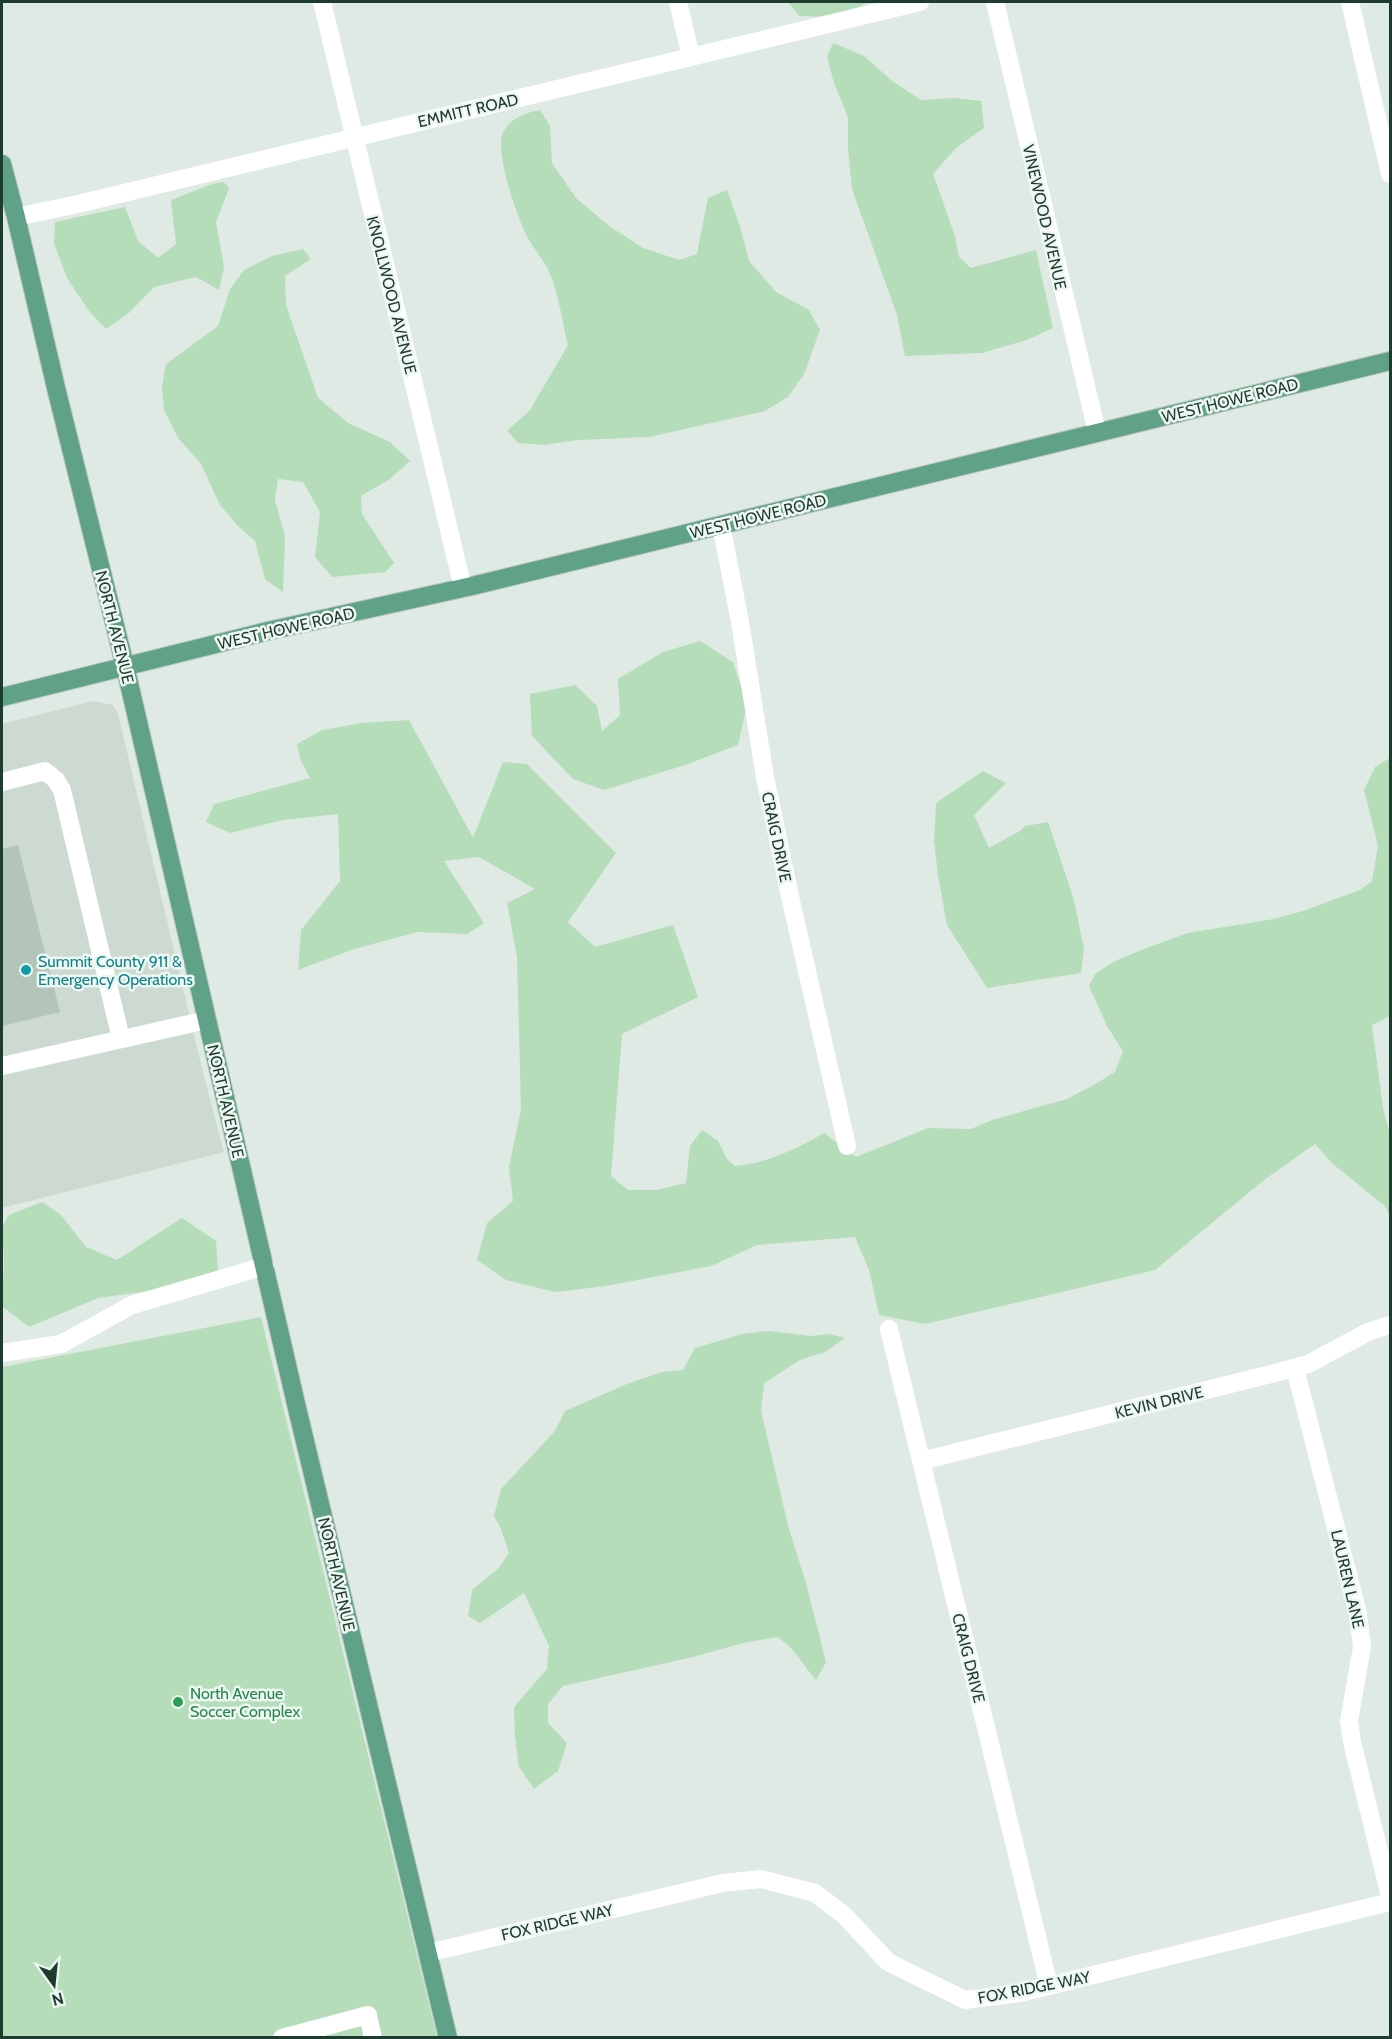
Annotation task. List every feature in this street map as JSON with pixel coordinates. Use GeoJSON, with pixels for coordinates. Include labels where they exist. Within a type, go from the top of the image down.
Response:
{"type":"FeatureCollection","features":[{"type":"Feature","properties":{"kind":"main road","name":"NORTH AVENUE"},"geometry":{"type":"LineString","coordinates":[[2,164],[125,666],[448,2037]]}},
{"type":"Feature","properties":{"kind":"main road","name":"WEST HOWE ROAD"},"geometry":{"type":"LineString","coordinates":[[2,697],[268,631],[463,588],[1390,361]]}},
{"type":"Feature","properties":{"kind":"street","name":"KNOLLWOOD AVENUE"},"geometry":{"type":"LineString","coordinates":[[322,2],[463,588]]}},
{"type":"Feature","properties":{"kind":"street"},"geometry":{"type":"LineString","coordinates":[[678,2],[691,57]]}},
{"type":"Feature","properties":{"kind":"street","name":"EMMITT ROAD"},"geometry":{"type":"LineString","coordinates":[[16,217],[920,2]]}},
{"type":"Feature","properties":{"kind":"street","name":"VINEWOOD AVENUE"},"geometry":{"type":"LineString","coordinates":[[995,2],[1097,432]]}},
{"type":"Feature","properties":{"kind":"street"},"geometry":{"type":"LineString","coordinates":[[1350,2],[1390,174]]}},
{"type":"Feature","properties":{"kind":"street","name":"CRAIG DRIVE"},"geometry":{"type":"LineString","coordinates":[[721,525],[772,812],[847,1146]]}},
{"type":"Feature","properties":{"kind":"street"},"geometry":{"type":"LineString","coordinates":[[2,783],[45,771],[56,780],[62,790],[121,1039]]}},
{"type":"Feature","properties":{"kind":"street"},"geometry":{"type":"LineString","coordinates":[[2,1066],[207,1020]]}},
{"type":"Feature","properties":{"kind":"street"},"geometry":{"type":"LineString","coordinates":[[2,1353],[61,1344],[132,1305],[265,1266]]}},
{"type":"Feature","properties":{"kind":"street","name":"KEVIN DRIVE"},"geometry":{"type":"LineString","coordinates":[[921,1461],[1295,1368],[1308,1364],[1368,1332],[1390,1325]]}},
{"type":"Feature","properties":{"kind":"street","name":"CRAIG DRIVE"},"geometry":{"type":"LineString","coordinates":[[889,1329],[1049,1986]]}},
{"type":"Feature","properties":{"kind":"street","name":"LAUREN LANE"},"geometry":{"type":"LineString","coordinates":[[1295,1368],[1359,1614],[1362,1647],[1349,1720],[1352,1742],[1390,1896]]}},
{"type":"Feature","properties":{"kind":"street","name":"FOX RIDGE WAY"},"geometry":{"type":"LineString","coordinates":[[428,1953],[723,1883],[761,1879],[815,1893],[844,1915],[888,1962],[965,2000],[1020,1993],[1390,1902]]}},
{"type":"Feature","properties":{"kind":"street"},"geometry":{"type":"LineString","coordinates":[[282,2037],[368,2014],[373,2037]]}},
{"type":"Feature","properties":{"kind":"shaded area"},"geometry":{"type":"Polygon","coordinates":[[[93,701],[113,705],[118,714],[203,1073],[224,1152],[2,1208],[2,724],[93,701]]]}},
{"type":"Feature","properties":{"kind":"green space"},"geometry":{"type":"Polygon","coordinates":[[[788,2],[869,2],[837,17],[799,16],[788,2]]]}},
{"type":"Feature","properties":{"kind":"green space"},"geometry":{"type":"Polygon","coordinates":[[[833,43],[864,56],[892,81],[921,100],[954,98],[981,101],[984,128],[956,148],[933,174],[955,236],[959,257],[971,268],[1036,250],[1053,328],[1027,340],[982,353],[905,356],[897,315],[852,189],[848,117],[834,83],[827,57],[833,43]]]}},
{"type":"Feature","properties":{"kind":"green space"},"geometry":{"type":"Polygon","coordinates":[[[540,110],[550,126],[552,163],[576,198],[609,226],[643,248],[679,260],[697,254],[708,198],[727,190],[749,261],[776,292],[809,310],[820,330],[804,374],[788,397],[765,411],[649,437],[578,440],[543,445],[518,443],[507,431],[530,410],[568,345],[553,281],[528,238],[519,217],[508,186],[502,154],[501,142],[506,128],[514,120],[540,110]]]}},
{"type":"Feature","properties":{"kind":"green space"},"geometry":{"type":"Polygon","coordinates":[[[224,182],[229,188],[216,222],[224,267],[219,290],[196,277],[154,287],[130,312],[106,329],[89,311],[67,278],[54,243],[55,222],[125,207],[138,241],[158,258],[176,244],[171,200],[212,184],[224,182]]]}},
{"type":"Feature","properties":{"kind":"green space"},"geometry":{"type":"Polygon","coordinates":[[[303,249],[311,259],[285,276],[286,305],[318,398],[348,423],[390,442],[410,461],[390,479],[361,496],[362,514],[394,563],[385,572],[332,577],[315,557],[320,512],[303,482],[278,479],[275,500],[285,536],[283,592],[265,579],[255,541],[220,505],[201,464],[178,438],[164,410],[162,386],[166,364],[218,326],[230,289],[244,270],[272,256],[303,249]]]}},
{"type":"Feature","properties":{"kind":"green space"},"geometry":{"type":"Polygon","coordinates":[[[700,641],[733,662],[747,705],[738,745],[685,765],[604,790],[573,779],[532,736],[530,694],[575,685],[597,706],[602,731],[620,715],[618,679],[663,652],[700,641]]]}},
{"type":"Feature","properties":{"kind":"green space"},"geometry":{"type":"Polygon","coordinates":[[[409,720],[473,838],[503,762],[527,764],[616,853],[568,922],[595,947],[673,925],[698,997],[622,1034],[611,1176],[628,1190],[657,1190],[686,1183],[690,1146],[702,1130],[718,1141],[727,1159],[735,1166],[770,1159],[793,1150],[824,1133],[856,1157],[928,1128],[971,1129],[992,1120],[1067,1099],[1092,1086],[1115,1072],[1123,1051],[1107,1026],[1089,986],[1095,974],[1113,962],[1188,933],[1274,919],[1360,890],[1372,881],[1378,846],[1364,790],[1375,767],[1390,758],[1390,1016],[1372,1025],[1383,1108],[1390,1135],[1390,1217],[1385,1206],[1333,1164],[1315,1144],[1264,1180],[1155,1270],[925,1324],[879,1315],[869,1270],[855,1237],[757,1245],[711,1266],[606,1286],[555,1292],[506,1280],[477,1260],[487,1223],[513,1201],[509,1167],[521,1109],[517,957],[507,903],[535,889],[479,857],[444,861],[484,923],[467,934],[418,932],[354,949],[298,970],[301,930],[340,881],[338,814],[283,820],[230,833],[206,822],[214,804],[310,778],[300,759],[297,744],[322,730],[362,723],[409,720]]]}},
{"type":"Feature","properties":{"kind":"green space"},"geometry":{"type":"Polygon","coordinates":[[[983,771],[1006,783],[974,815],[989,848],[1025,826],[1048,822],[1074,900],[1084,949],[1081,973],[987,988],[947,925],[934,840],[936,803],[983,771]]]}},
{"type":"Feature","properties":{"kind":"green space"},"geometry":{"type":"Polygon","coordinates":[[[42,1202],[60,1214],[86,1247],[117,1260],[182,1218],[216,1241],[218,1272],[156,1290],[98,1298],[29,1327],[2,1306],[4,1259],[2,1227],[9,1215],[42,1202]]]}},
{"type":"Feature","properties":{"kind":"green space","name":"North Avenue Soccer Complex"},"geometry":{"type":"Polygon","coordinates":[[[261,1317],[437,2037],[2,2038],[2,1367],[261,1317]]]}},
{"type":"Feature","properties":{"kind":"green space"},"geometry":{"type":"Polygon","coordinates":[[[769,1331],[811,1336],[829,1334],[845,1338],[825,1352],[800,1360],[764,1383],[761,1411],[789,1529],[806,1583],[826,1662],[816,1680],[794,1652],[777,1637],[563,1686],[548,1704],[548,1723],[567,1743],[558,1771],[534,1789],[519,1767],[514,1707],[547,1669],[549,1646],[524,1593],[480,1623],[468,1616],[472,1590],[499,1568],[509,1553],[494,1516],[501,1489],[555,1431],[565,1411],[627,1384],[662,1372],[683,1370],[695,1348],[742,1334],[769,1331]]]}},
{"type":"Feature","properties":{"kind":"building","name":"Summit County 911 & Emergency Operations"},"geometry":{"type":"Polygon","coordinates":[[[18,845],[60,1012],[2,1026],[2,849],[18,845]]]}},
{"type":"Feature","properties":{"kind":"place","name":"Summit County 911 & Emergency Operations"},"geometry":{"type":"Point","coordinates":[26,970]}},
{"type":"Feature","properties":{"kind":"place","name":"North Avenue Soccer Complex"},"geometry":{"type":"Point","coordinates":[178,1702]}}]}
